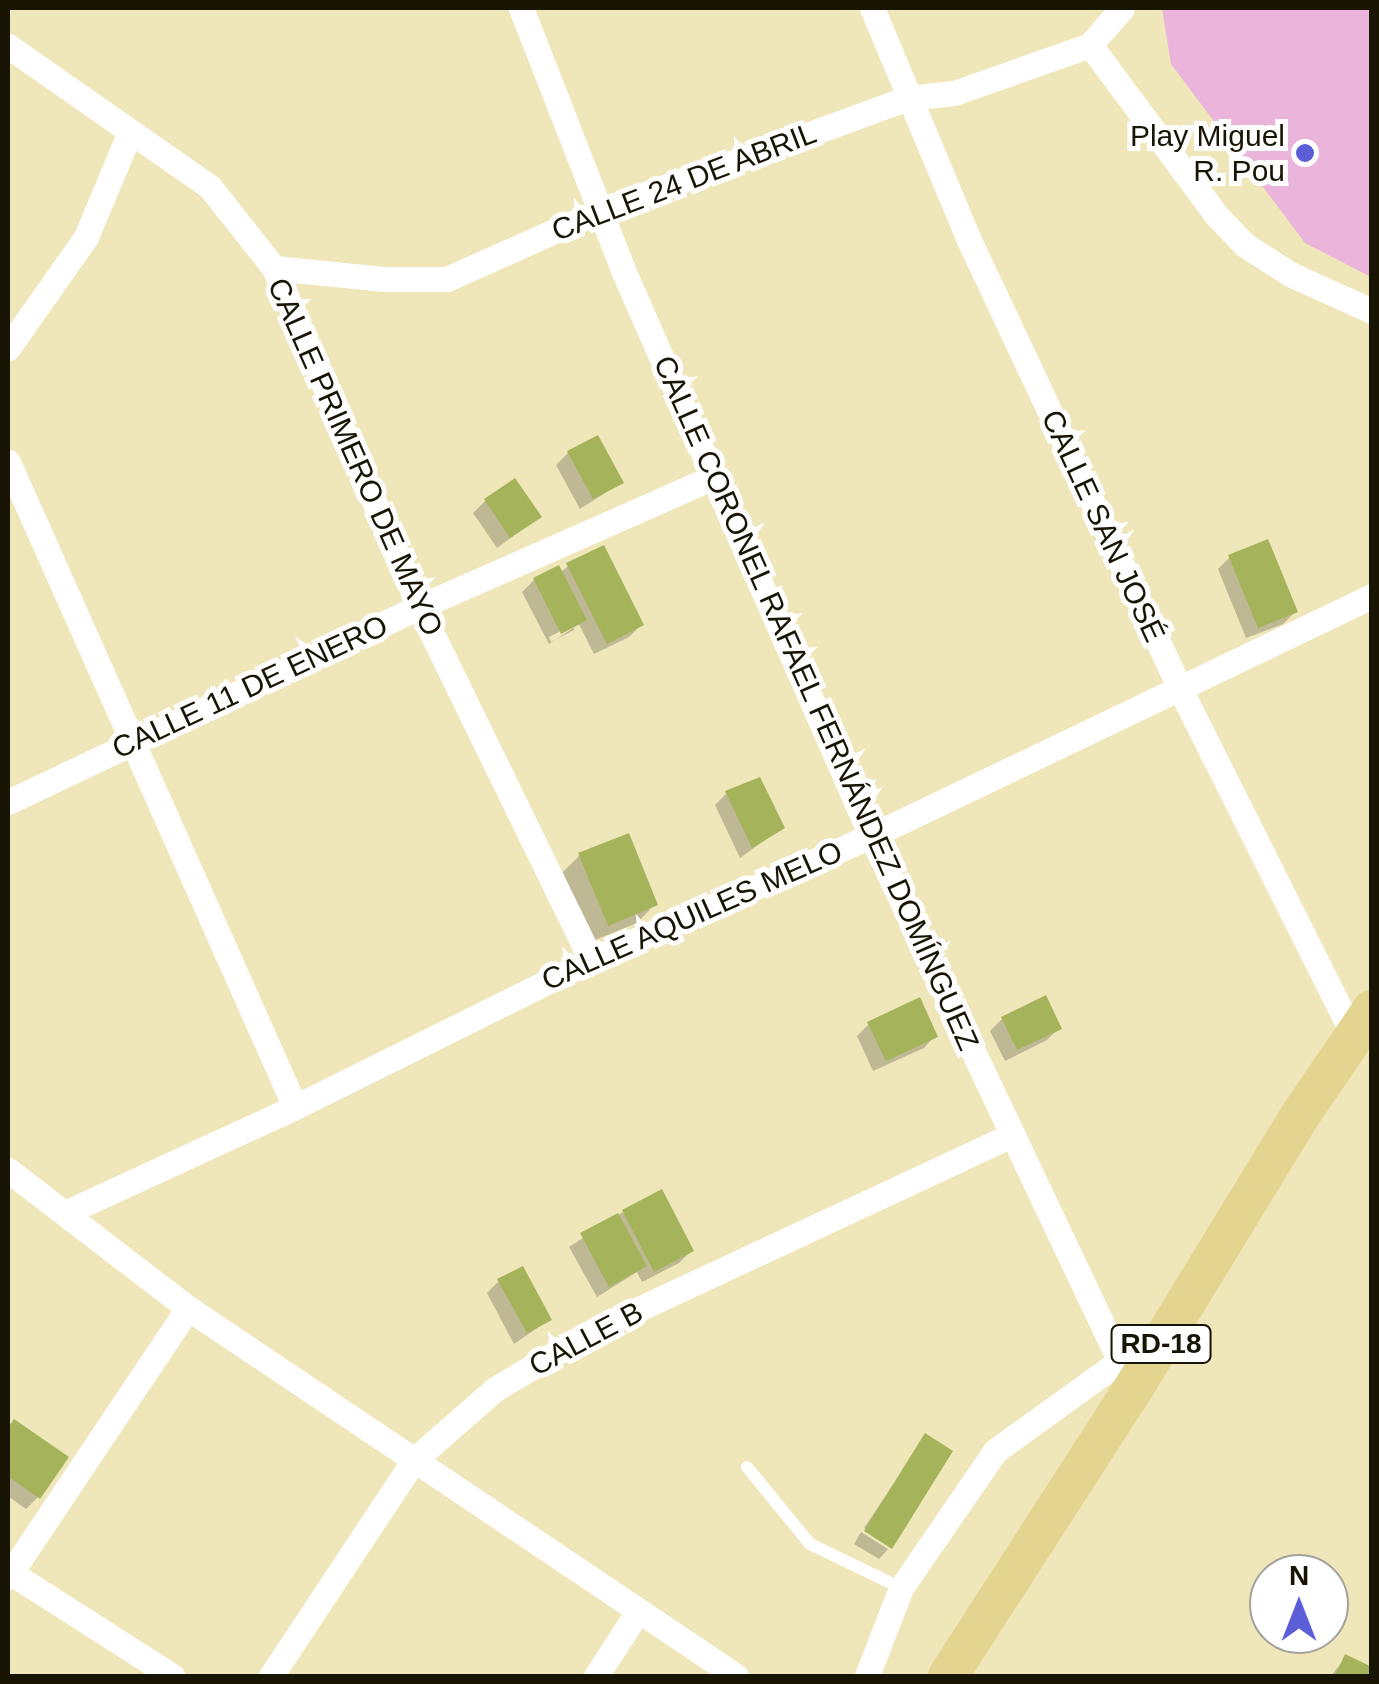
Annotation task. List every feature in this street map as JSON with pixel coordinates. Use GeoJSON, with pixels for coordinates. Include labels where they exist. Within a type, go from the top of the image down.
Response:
{"type":"FeatureCollection","features":[{"type":"Feature","properties":{"kind":"main road","name":"RD-18"},"geometry":{"type":"LineString","coordinates":[[948,1676],[1127,1375],[1362,1023]]}},
{"type":"Feature","properties":{"kind":"street","name":"CALLE CORONEL RAFAEL FERNÁNDEZ DOMÍNGUEZ"},"geometry":{"type":"LineString","coordinates":[[521,8],[600,211],[872,836],[1010,1136],[1127,1375]]}},
{"type":"Feature","properties":{"kind":"street","name":"CALLE SAN JOSÉ"},"geometry":{"type":"LineString","coordinates":[[872,8],[968,238],[1179,687],[1362,1023]]}},
{"type":"Feature","properties":{"kind":"street"},"geometry":{"type":"LineString","coordinates":[[1122,8],[1090,44],[1217,216],[1245,245],[1290,274],[1372,312]]}},
{"type":"Feature","properties":{"kind":"street","name":"CALLE 24 DE ABRIL"},"geometry":{"type":"LineString","coordinates":[[274,268],[385,279],[447,279],[600,211],[908,98],[954,92],[1090,44]]}},
{"type":"Feature","properties":{"kind":"street","name":"CALLE PRIMERO DE MAYO"},"geometry":{"type":"LineString","coordinates":[[8,46],[210,187],[274,268],[419,608],[591,960]]}},
{"type":"Feature","properties":{"kind":"street"},"geometry":{"type":"LineString","coordinates":[[8,348],[86,237],[130,132]]}},
{"type":"Feature","properties":{"kind":"street"},"geometry":{"type":"LineString","coordinates":[[8,463],[295,1106]]}},
{"type":"Feature","properties":{"kind":"street","name":"CALLE 11 DE ENERO"},"geometry":{"type":"LineString","coordinates":[[8,802],[419,608],[714,477]]}},
{"type":"Feature","properties":{"kind":"street","name":"CALLE AQUILES MELO"},"geometry":{"type":"LineString","coordinates":[[67,1212],[295,1106],[591,960],[872,836],[1372,596]]}},
{"type":"Feature","properties":{"kind":"street","name":"CALLE B"},"geometry":{"type":"LineString","coordinates":[[271,1676],[414,1460],[494,1389],[600,1327],[1010,1136]]}},
{"type":"Feature","properties":{"kind":"street"},"geometry":{"type":"LineString","coordinates":[[8,1170],[188,1308],[736,1676]]}},
{"type":"Feature","properties":{"kind":"street"},"geometry":{"type":"LineString","coordinates":[[172,1676],[8,1574],[188,1308]]}},
{"type":"Feature","properties":{"kind":"street"},"geometry":{"type":"LineString","coordinates":[[867,1676],[901,1588],[995,1450],[1127,1375]]}},
{"type":"Feature","properties":{"kind":"street"},"geometry":{"type":"LineString","coordinates":[[596,1676],[638,1611]]}},
{"type":"Feature","properties":{"kind":"lane"},"geometry":{"type":"LineString","coordinates":[[748,1467],[810,1544],[901,1588]]}},
{"type":"Feature","properties":{"kind":"shaded area","name":"Play Miguel R. Pou"},"geometry":{"type":"Polygon","coordinates":[[[1162,8],[1371,8],[1371,277],[1305,243],[1171,64],[1162,8]]]}},
{"type":"Feature","properties":{"kind":"building"},"geometry":{"type":"Polygon","coordinates":[[[598,435],[624,483],[593,499],[567,451],[598,435]]]}},
{"type":"Feature","properties":{"kind":"building"},"geometry":{"type":"Polygon","coordinates":[[[515,478],[542,517],[510,538],[484,499],[515,478]]]}},
{"type":"Feature","properties":{"kind":"building"},"geometry":{"type":"Polygon","coordinates":[[[1268,539],[1298,612],[1258,628],[1228,555],[1268,539]]]}},
{"type":"Feature","properties":{"kind":"building"},"geometry":{"type":"Polygon","coordinates":[[[604,545],[644,625],[607,644],[566,563],[604,545]]]}},
{"type":"Feature","properties":{"kind":"building"},"geometry":{"type":"Polygon","coordinates":[[[559,565],[587,620],[561,634],[533,578],[559,565]]]}},
{"type":"Feature","properties":{"kind":"building"},"geometry":{"type":"Polygon","coordinates":[[[760,777],[785,828],[752,848],[725,791],[760,777]]]}},
{"type":"Feature","properties":{"kind":"building"},"geometry":{"type":"Polygon","coordinates":[[[629,833],[658,905],[608,926],[578,853],[629,833]]]}},
{"type":"Feature","properties":{"kind":"building"},"geometry":{"type":"Polygon","coordinates":[[[1046,995],[1062,1029],[1017,1050],[1001,1017],[1046,995]]]}},
{"type":"Feature","properties":{"kind":"building"},"geometry":{"type":"Polygon","coordinates":[[[920,997],[938,1037],[886,1061],[867,1022],[920,997]]]}},
{"type":"Feature","properties":{"kind":"building"},"geometry":{"type":"Polygon","coordinates":[[[662,1189],[694,1251],[654,1272],[622,1210],[662,1189]]]}},
{"type":"Feature","properties":{"kind":"building"},"geometry":{"type":"Polygon","coordinates":[[[618,1213],[647,1266],[609,1287],[580,1233],[618,1213]]]}},
{"type":"Feature","properties":{"kind":"building"},"geometry":{"type":"Polygon","coordinates":[[[523,1266],[552,1320],[527,1333],[497,1279],[523,1266]]]}},
{"type":"Feature","properties":{"kind":"building"},"geometry":{"type":"Polygon","coordinates":[[[14,1419],[69,1457],[40,1499],[8,1476],[8,1428],[14,1419]]]}},
{"type":"Feature","properties":{"kind":"building"},"geometry":{"type":"Polygon","coordinates":[[[925,1433],[953,1451],[892,1549],[864,1531],[925,1433]]]}},
{"type":"Feature","properties":{"kind":"building"},"geometry":{"type":"Polygon","coordinates":[[[1345,1654],[1372,1667],[1372,1676],[1335,1676],[1345,1654]]]}},
{"type":"Feature","properties":{"kind":"place","name":"Play Miguel R. Pou"},"geometry":{"type":"Point","coordinates":[1305,153]}}]}
